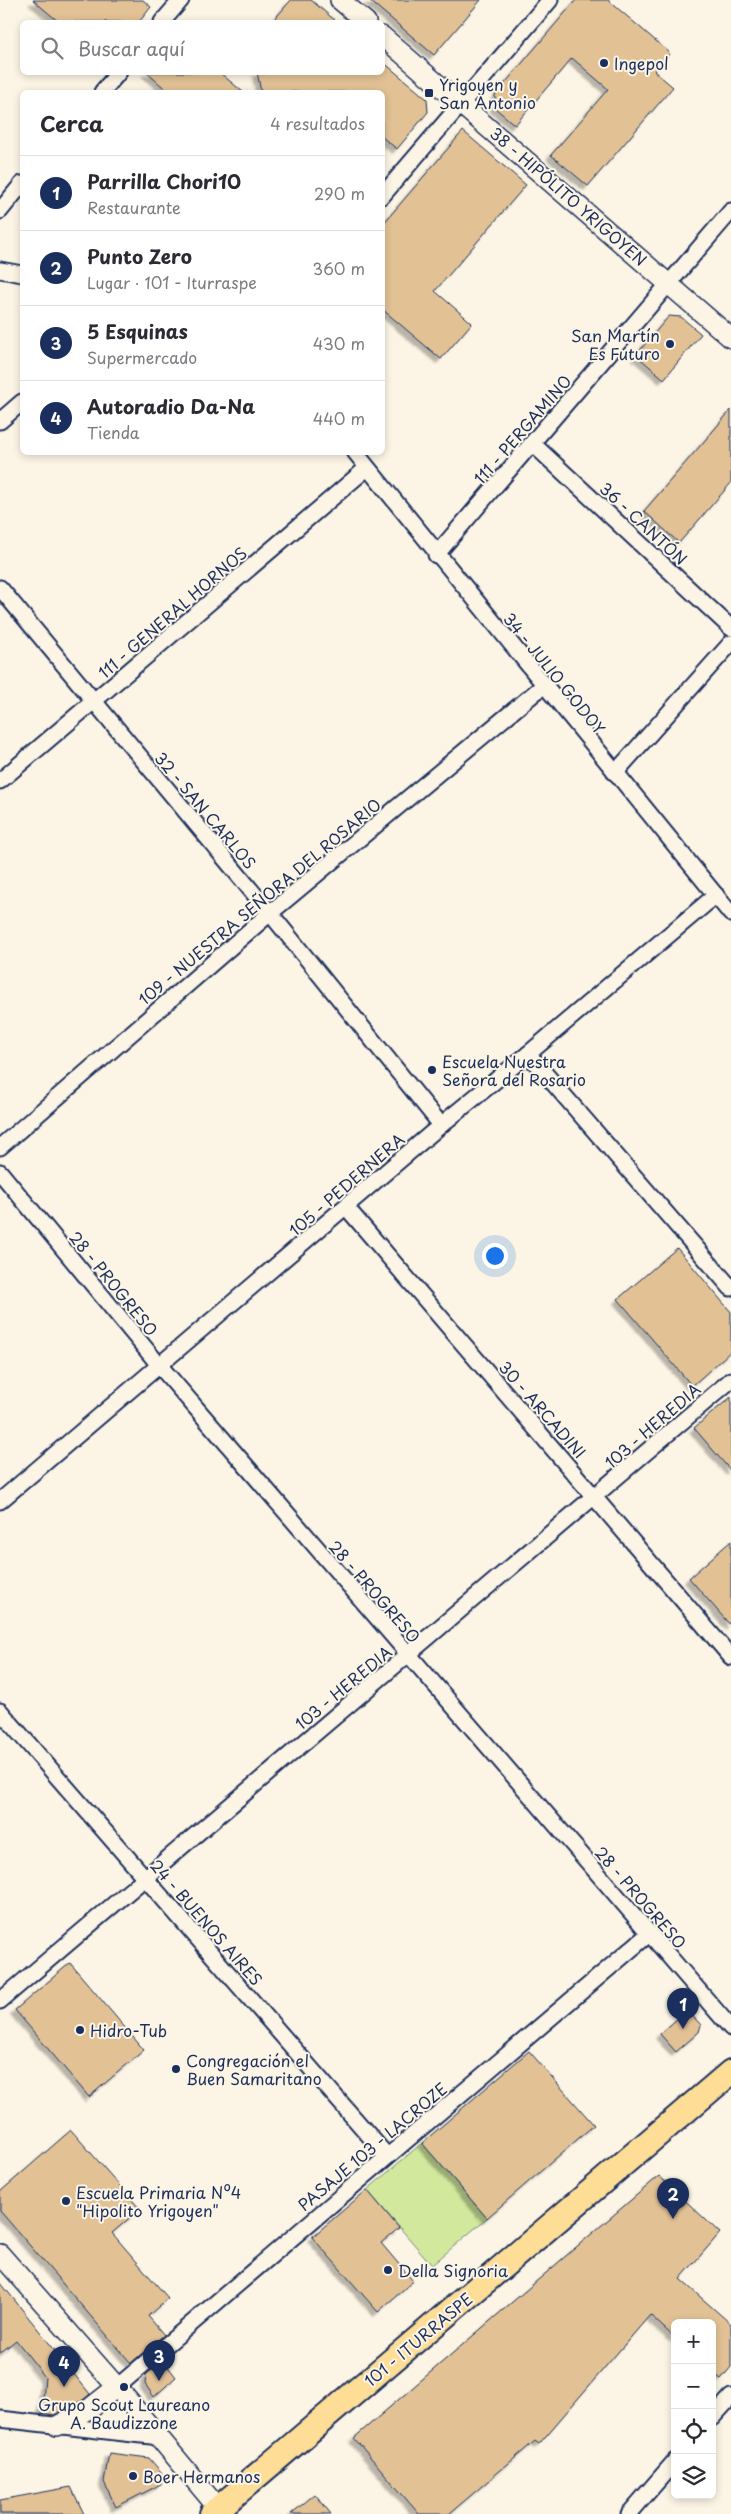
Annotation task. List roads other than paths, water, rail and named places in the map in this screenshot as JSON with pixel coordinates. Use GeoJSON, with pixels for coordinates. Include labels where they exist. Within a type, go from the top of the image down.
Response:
{"type":"FeatureCollection","features":[{"type":"Feature","properties":{"kind":"main road","name":"101 - ITURRASPE"},"geometry":{"type":"LineString","coordinates":[[218,2513],[731,2072]]}},
{"type":"Feature","properties":{"kind":"street"},"geometry":{"type":"LineString","coordinates":[[164,20],[181,0]]}},
{"type":"Feature","properties":{"kind":"street"},"geometry":{"type":"LineString","coordinates":[[340,0],[364,20]]}},
{"type":"Feature","properties":{"kind":"street"},"geometry":{"type":"LineString","coordinates":[[385,193],[550,0]]}},
{"type":"Feature","properties":{"kind":"street","name":"38 - HIPÓLITO YRIGOYEN"},"geometry":{"type":"LineString","coordinates":[[385,39],[462,103],[731,338]]}},
{"type":"Feature","properties":{"kind":"street"},"geometry":{"type":"LineString","coordinates":[[104,90],[116,75]]}},
{"type":"Feature","properties":{"kind":"street"},"geometry":{"type":"LineString","coordinates":[[0,210],[20,186]]}},
{"type":"Feature","properties":{"kind":"street","name":"111 - PERGAMINO"},"geometry":{"type":"LineString","coordinates":[[436,555],[731,211]]}},
{"type":"Feature","properties":{"kind":"street"},"geometry":{"type":"LineString","coordinates":[[0,270],[20,274]]}},
{"type":"Feature","properties":{"kind":"street"},"geometry":{"type":"LineString","coordinates":[[0,421],[20,404]]}},
{"type":"Feature","properties":{"kind":"street","name":"36 - CANTÓN"},"geometry":{"type":"LineString","coordinates":[[533,444],[731,628]]}},
{"type":"Feature","properties":{"kind":"street","name":"34 - JULIO GODOY"},"geometry":{"type":"LineString","coordinates":[[357,455],[436,555],[731,914]]}},
{"type":"Feature","properties":{"kind":"street","name":"111 - GENERAL HORNOS"},"geometry":{"type":"LineString","coordinates":[[0,782],[367,468]]}},
{"type":"Feature","properties":{"kind":"street","name":"32 - SAN CARLOS"},"geometry":{"type":"LineString","coordinates":[[0,588],[270,913],[441,1125]]}},
{"type":"Feature","properties":{"kind":"street"},"geometry":{"type":"LineString","coordinates":[[614,773],[731,643]]}},
{"type":"Feature","properties":{"kind":"street","name":"109 - NUESTRA SEÑORA DEL ROSARIO"},"geometry":{"type":"LineString","coordinates":[[0,1147],[270,913],[543,686]]}},
{"type":"Feature","properties":{"kind":"street","name":"105 - PEDERNERA"},"geometry":{"type":"LineString","coordinates":[[0,1501],[158,1365],[347,1208],[441,1125],[716,895]]}},
{"type":"Feature","properties":{"kind":"street"},"geometry":{"type":"LineString","coordinates":[[528,1054],[731,1288]]}},
{"type":"Feature","properties":{"kind":"street","name":"28 - PROGRESO"},"geometry":{"type":"LineString","coordinates":[[0,1172],[158,1365],[407,1656],[731,2028]]}},
{"type":"Feature","properties":{"kind":"street","name":"30 - ARCADINI"},"geometry":{"type":"LineString","coordinates":[[347,1208],[731,1657]]}},
{"type":"Feature","properties":{"kind":"street","name":"103 - HEREDIA"},"geometry":{"type":"LineString","coordinates":[[0,2001],[731,1380]]}},
{"type":"Feature","properties":{"kind":"street","name":"24 - BUENOS AIRES"},"geometry":{"type":"LineString","coordinates":[[0,1711],[387,2156]]}},
{"type":"Feature","properties":{"kind":"street","name":"PASAJE 103 - LACROZE"},"geometry":{"type":"LineString","coordinates":[[117,2387],[650,1933]]}},
{"type":"Feature","properties":{"kind":"street"},"geometry":{"type":"LineString","coordinates":[[0,2254],[160,2438],[218,2513]]}},
{"type":"Feature","properties":{"kind":"street"},"geometry":{"type":"LineString","coordinates":[[57,2426],[89,2409],[117,2387]]}},
{"type":"Feature","properties":{"kind":"street"},"geometry":{"type":"LineString","coordinates":[[716,2414],[731,2397]]}},
{"type":"Feature","properties":{"kind":"street"},"geometry":{"type":"LineString","coordinates":[[0,2419],[160,2438]]}},
{"type":"Feature","properties":{"kind":"street"},"geometry":{"type":"LineString","coordinates":[[629,2514],[671,2466]]}},
{"type":"Feature","properties":{"kind":"place","name":"Ingepol"},"geometry":{"type":"Point","coordinates":[604,63]}},
{"type":"Feature","properties":{"kind":"place","name":"Yrigoyen y San Antonio"},"geometry":{"type":"Point","coordinates":[429,93]}},
{"type":"Feature","properties":{"kind":"place","name":"San Martín Es Futuro"},"geometry":{"type":"Point","coordinates":[670,344]}},
{"type":"Feature","properties":{"kind":"place","name":"Escuela Nuestra Señora del Rosario"},"geometry":{"type":"Point","coordinates":[432,1070]}},
{"type":"Feature","properties":{"kind":"place","name":"Parrilla Chori10"},"geometry":{"type":"Point","coordinates":[683,2029]}},
{"type":"Feature","properties":{"kind":"place","name":"Hidro-Tub"},"geometry":{"type":"Point","coordinates":[80,2030]}},
{"type":"Feature","properties":{"kind":"place","name":"Congregación el Buen Samaritano"},"geometry":{"type":"Point","coordinates":[176,2069]}},
{"type":"Feature","properties":{"kind":"place","name":"Escuela Primaria Nº4 \"Hipolito Yrigoyen\""},"geometry":{"type":"Point","coordinates":[66,2201]}},
{"type":"Feature","properties":{"kind":"place","name":"Punto Zero"},"geometry":{"type":"Point","coordinates":[673,2219]}},
{"type":"Feature","properties":{"kind":"place","name":"Della Signoria"},"geometry":{"type":"Point","coordinates":[388,2270]}},
{"type":"Feature","properties":{"kind":"place","name":"5 Esquinas"},"geometry":{"type":"Point","coordinates":[159,2381]}},
{"type":"Feature","properties":{"kind":"place","name":"Autoradio Da-Na"},"geometry":{"type":"Point","coordinates":[64,2387]}},
{"type":"Feature","properties":{"kind":"place","name":"Grupo Scout Laureano A. Baudizzone"},"geometry":{"type":"Point","coordinates":[124,2387]}},
{"type":"Feature","properties":{"kind":"place","name":"Boer Hermanos"},"geometry":{"type":"Point","coordinates":[133,2476]}}]}
